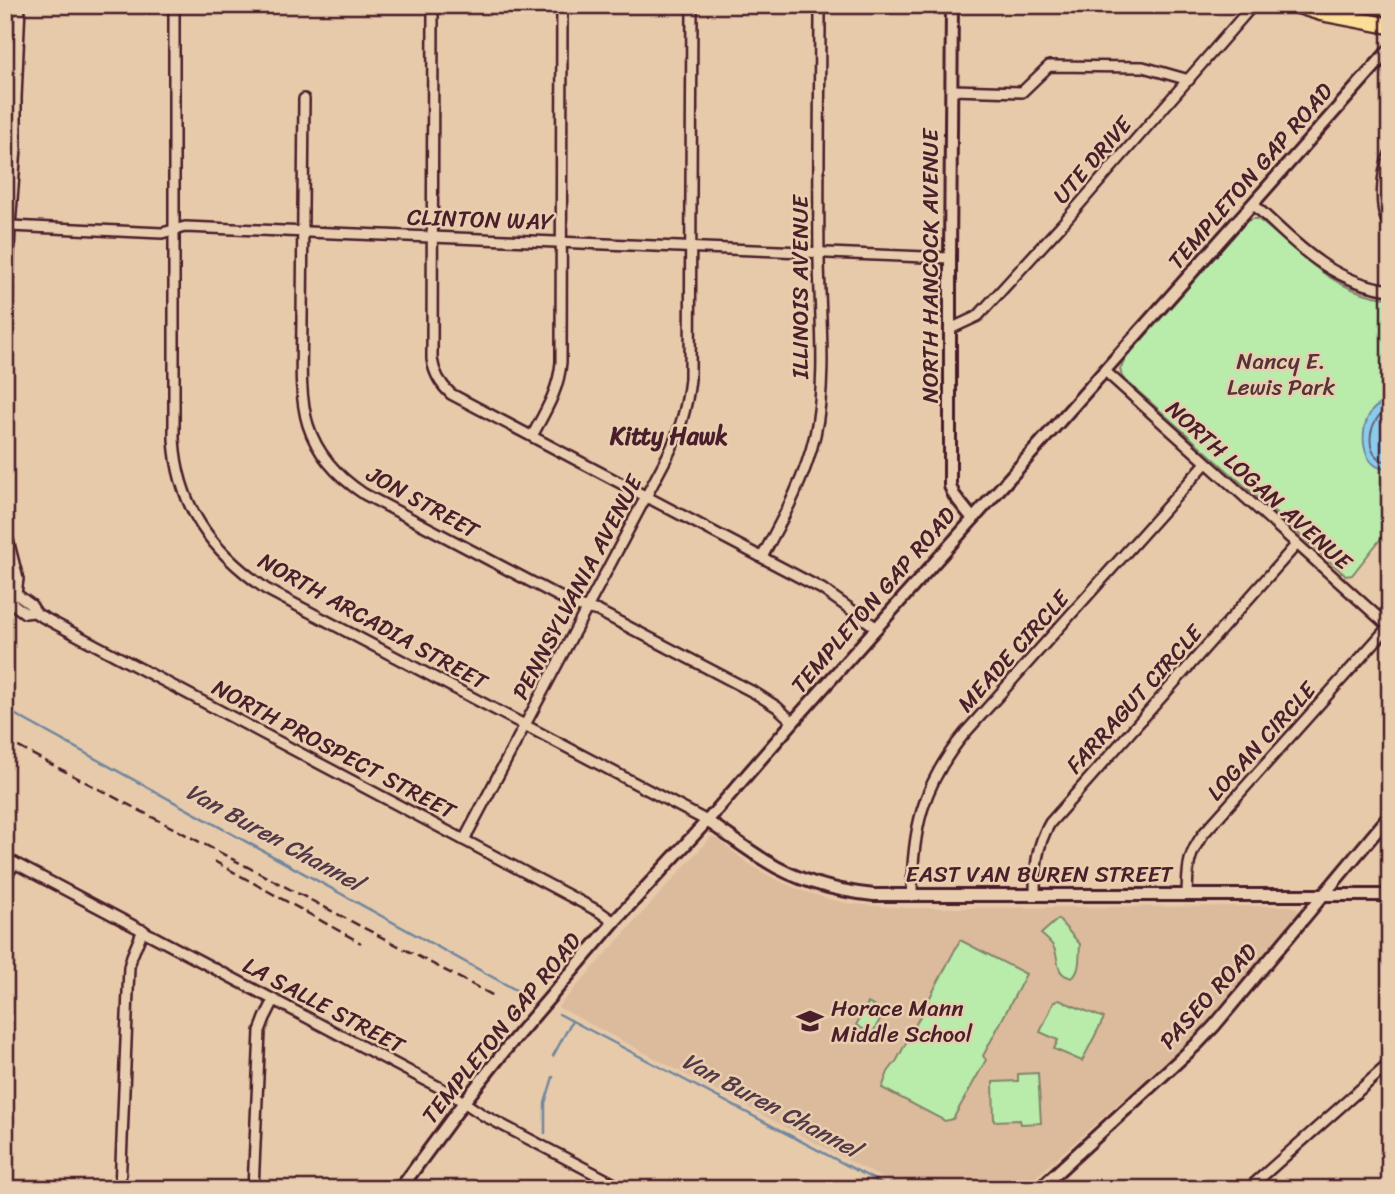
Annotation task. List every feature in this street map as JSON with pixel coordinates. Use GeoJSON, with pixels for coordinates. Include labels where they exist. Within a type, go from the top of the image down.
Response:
{"type":"FeatureCollection","features":[{"type":"Feature","properties":{"kind":"main road"},"geometry":{"type":"LineString","coordinates":[[1295,5],[1332,16],[1390,26]]}},
{"type":"Feature","properties":{"kind":"main road"},"geometry":{"type":"LineString","coordinates":[[1360,5],[1390,8]]}},
{"type":"Feature","properties":{"kind":"street"},"geometry":{"type":"LineString","coordinates":[[5,365],[8,237],[16,148],[20,5]]}},
{"type":"Feature","properties":{"kind":"street","name":"NORTH ARCADIA STREET"},"geometry":{"type":"LineString","coordinates":[[174,5],[174,454],[186,497],[212,543],[238,569],[266,589],[708,821]]}},
{"type":"Feature","properties":{"kind":"street"},"geometry":{"type":"LineString","coordinates":[[433,5],[432,359],[439,381],[451,394],[822,589],[877,628]]}},
{"type":"Feature","properties":{"kind":"street"},"geometry":{"type":"LineString","coordinates":[[532,436],[555,392],[560,374],[562,5]]}},
{"type":"Feature","properties":{"kind":"street","name":"PENNSYLVANIA AVENUE"},"geometry":{"type":"LineString","coordinates":[[464,840],[675,441],[685,412],[690,379],[692,5]]}},
{"type":"Feature","properties":{"kind":"street","name":"ILLINOIS AVENUE"},"geometry":{"type":"LineString","coordinates":[[762,557],[799,484],[815,433],[820,388],[820,5]]}},
{"type":"Feature","properties":{"kind":"street","name":"NORTH HANCOCK AVENUE"},"geometry":{"type":"LineString","coordinates":[[952,5],[950,486],[973,519]]}},
{"type":"Feature","properties":{"kind":"street","name":"UTE DRIVE"},"geometry":{"type":"LineString","coordinates":[[950,329],[978,316],[1064,222],[1253,5]]}},
{"type":"Feature","properties":{"kind":"street","name":"TEMPLETON GAP ROAD"},"geometry":{"type":"LineString","coordinates":[[400,1189],[506,1049],[614,922],[708,821],[1390,48]]}},
{"type":"Feature","properties":{"kind":"street"},"geometry":{"type":"LineString","coordinates":[[952,90],[1021,92],[1049,66],[1143,67],[1189,80]]}},
{"type":"Feature","properties":{"kind":"street","name":"JON STREET"},"geometry":{"type":"LineString","coordinates":[[304,99],[304,405],[309,426],[325,459],[342,478],[364,494],[577,606],[598,611],[755,693],[777,707],[793,722]]}},
{"type":"Feature","properties":{"kind":"street"},"geometry":{"type":"LineString","coordinates":[[1390,154],[1384,170],[1383,211],[1390,226]]}},
{"type":"Feature","properties":{"kind":"street"},"geometry":{"type":"LineString","coordinates":[[1253,204],[1316,261],[1331,271],[1346,279],[1390,290]]}},
{"type":"Feature","properties":{"kind":"street","name":"CLINTON WAY"},"geometry":{"type":"LineString","coordinates":[[10,226],[162,233],[185,226],[950,258]]}},
{"type":"Feature","properties":{"kind":"street","name":"NORTH LOGAN AVENUE"},"geometry":{"type":"LineString","coordinates":[[1105,372],[1389,625]]}},
{"type":"Feature","properties":{"kind":"street","name":"MEADE CIRCLE"},"geometry":{"type":"LineString","coordinates":[[912,896],[913,853],[919,818],[941,765],[965,733],[1206,463]]}},
{"type":"Feature","properties":{"kind":"street","name":"NORTH PROSPECT STREET"},"geometry":{"type":"LineString","coordinates":[[5,528],[18,579],[10,600],[25,612],[34,612],[600,912],[614,922]]}},
{"type":"Feature","properties":{"kind":"street","name":"FARRAGUT CIRCLE"},"geometry":{"type":"LineString","coordinates":[[1035,895],[1037,855],[1042,836],[1050,823],[1297,544]]}},
{"type":"Feature","properties":{"kind":"street","name":"LOGAN CIRCLE"},"geometry":{"type":"LineString","coordinates":[[1187,894],[1188,863],[1204,833],[1389,625]]}},
{"type":"Feature","properties":{"kind":"street","name":"PASEO ROAD"},"geometry":{"type":"LineString","coordinates":[[1039,1189],[1207,1035],[1390,815]]}},
{"type":"Feature","properties":{"kind":"street","name":"EAST VAN BUREN STREET"},"geometry":{"type":"LineString","coordinates":[[708,821],[766,862],[812,883],[874,895],[1390,895]]}},
{"type":"Feature","properties":{"kind":"street","name":"LA SALLE STREET"},"geometry":{"type":"LineString","coordinates":[[5,858],[624,1189]]}},
{"type":"Feature","properties":{"kind":"street"},"geometry":{"type":"LineString","coordinates":[[5,878],[15,863]]}},
{"type":"Feature","properties":{"kind":"street"},"geometry":{"type":"LineString","coordinates":[[120,1189],[129,967],[143,930]]}},
{"type":"Feature","properties":{"kind":"street"},"geometry":{"type":"LineString","coordinates":[[253,1189],[260,1031],[274,1000]]}},
{"type":"Feature","properties":{"kind":"street"},"geometry":{"type":"LineString","coordinates":[[1248,1189],[1390,1063]]}},
{"type":"Feature","properties":{"kind":"shaded area","name":"Horace Mann Middle School"},"geometry":{"type":"Polygon","coordinates":[[[711,837],[773,878],[825,898],[852,904],[908,908],[1291,906],[1299,912],[1199,1032],[1022,1189],[903,1189],[558,1007],[711,837]]]}},
{"type":"Feature","properties":{"kind":"green space","name":"Nancy E. Lewis Park"},"geometry":{"type":"Polygon","coordinates":[[[1251,219],[1262,222],[1320,271],[1336,281],[1371,295],[1390,298],[1390,527],[1352,575],[1346,576],[1122,377],[1120,369],[1126,358],[1251,219]]]}},
{"type":"Feature","properties":{"kind":"green space"},"geometry":{"type":"Polygon","coordinates":[[[1058,919],[1080,944],[1078,967],[1072,978],[1062,973],[1053,946],[1041,934],[1058,919]]]}},
{"type":"Feature","properties":{"kind":"green space"},"geometry":{"type":"Polygon","coordinates":[[[960,940],[1026,974],[983,1056],[986,1060],[953,1119],[945,1121],[882,1088],[888,1072],[897,1060],[960,940]]]}},
{"type":"Feature","properties":{"kind":"green space"},"geometry":{"type":"Polygon","coordinates":[[[1059,1000],[1104,1018],[1082,1061],[1054,1049],[1058,1040],[1040,1032],[1054,1002],[1059,1000]]]}},
{"type":"Feature","properties":{"kind":"green space"},"geometry":{"type":"Polygon","coordinates":[[[868,1003],[884,1012],[872,1034],[856,1025],[868,1003]]]}},
{"type":"Feature","properties":{"kind":"green space"},"geometry":{"type":"Polygon","coordinates":[[[1038,1073],[1041,1123],[1021,1124],[1020,1120],[994,1121],[993,1082],[1018,1081],[1018,1074],[1038,1073]]]}},
{"type":"Feature","properties":{"kind":"water"},"geometry":{"type":"Polygon","coordinates":[[[1390,401],[1390,469],[1380,468],[1368,457],[1364,429],[1371,412],[1390,401]]]}},
{"type":"Feature","properties":{"kind":"waterway","name":"Van Buren Channel"},"geometry":{"type":"LineString","coordinates":[[5,709],[525,995]]}},
{"type":"Feature","properties":{"kind":"waterway","name":"Van Buren Channel"},"geometry":{"type":"LineString","coordinates":[[559,1014],[892,1189]]}},
{"type":"Feature","properties":{"kind":"waterway"},"geometry":{"type":"LineString","coordinates":[[553,1056],[572,1021]]}},
{"type":"Feature","properties":{"kind":"waterway"},"geometry":{"type":"LineString","coordinates":[[545,1133],[545,1103],[553,1077]]}},
{"type":"Feature","properties":{"kind":"railway"},"geometry":{"type":"LineString","coordinates":[[5,740],[494,996]]}},
{"type":"Feature","properties":{"kind":"railway"},"geometry":{"type":"LineString","coordinates":[[214,861],[361,943]]}},
{"type":"Feature","properties":{"kind":"place","name":"Horace Mann Middle School"},"geometry":{"type":"Point","coordinates":[810,1021]}},
{"type":"Feature","properties":{"kind":"district","name":"Kitty Hawk"},"geometry":{"type":"Point","coordinates":[669,436]}}]}
